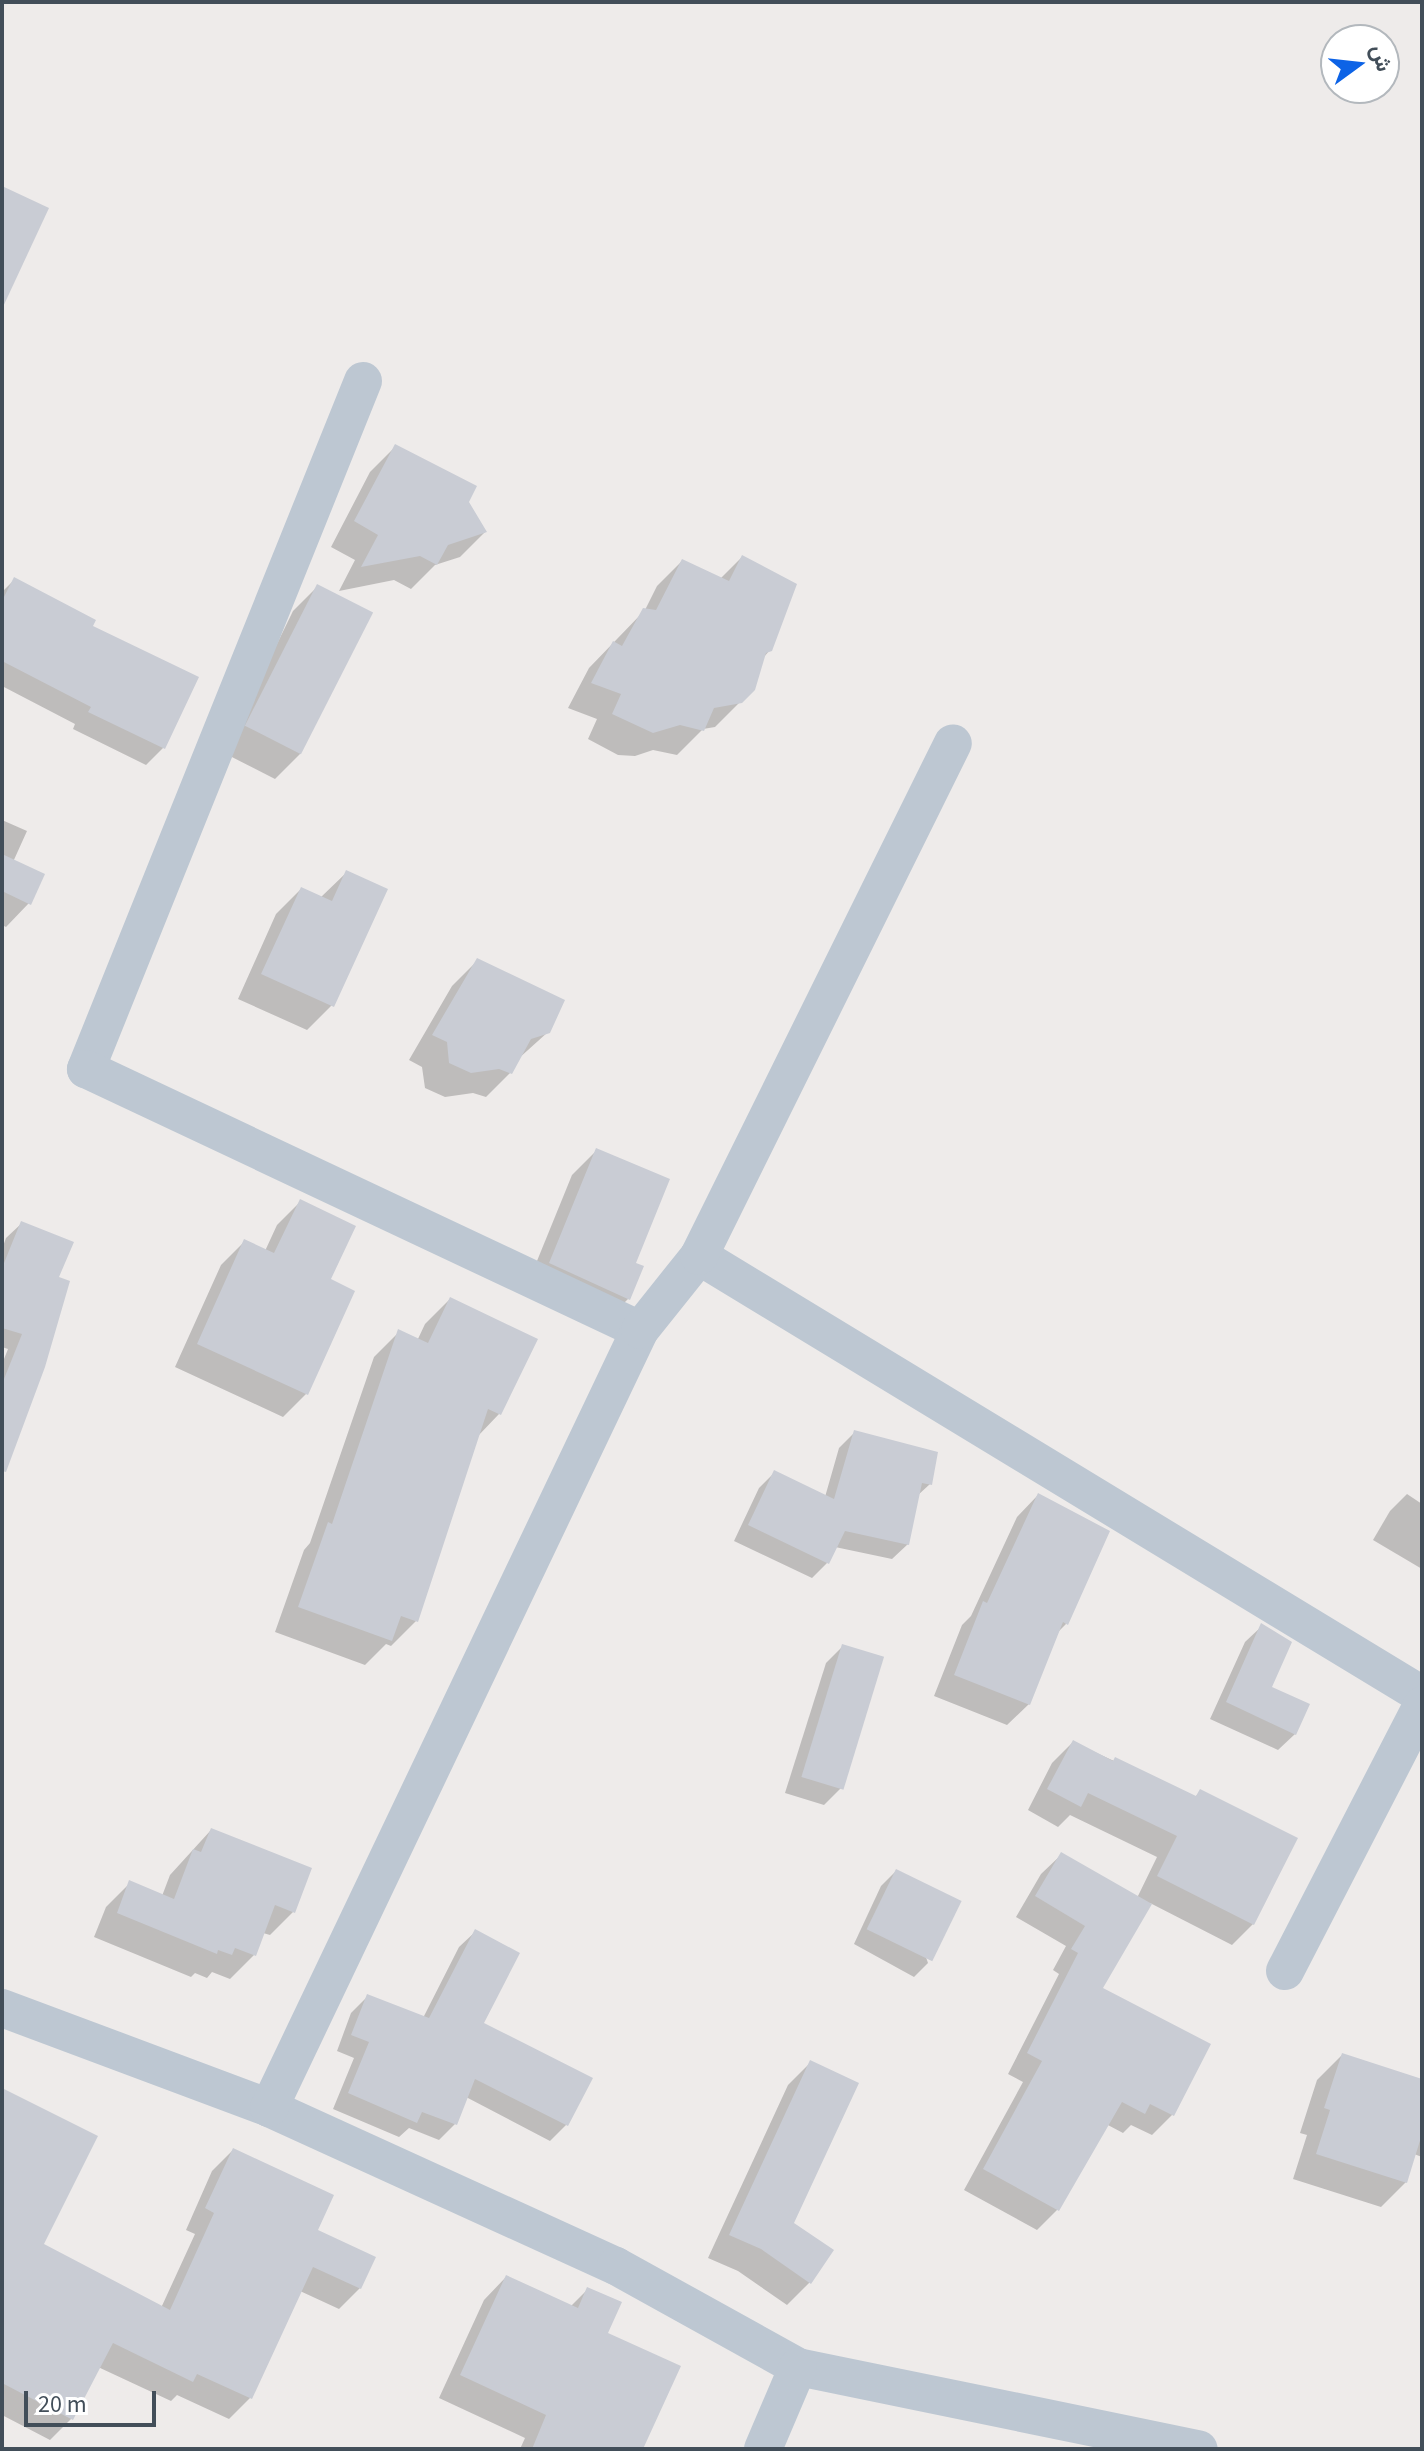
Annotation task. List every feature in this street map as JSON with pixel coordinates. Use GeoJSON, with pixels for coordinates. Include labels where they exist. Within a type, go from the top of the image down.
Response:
{"type":"FeatureCollection","features":[{"type":"Feature","properties":{"kind":"street"},"geometry":{"type":"LineString","coordinates":[[363,381],[86,1069],[640,1330]]}},
{"type":"Feature","properties":{"kind":"street"},"geometry":{"type":"LineString","coordinates":[[269,2108],[640,1330],[699,1256],[953,743]]}},
{"type":"Feature","properties":{"kind":"street"},"geometry":{"type":"LineString","coordinates":[[699,1256],[1422,1695]]}},
{"type":"Feature","properties":{"kind":"street"},"geometry":{"type":"LineString","coordinates":[[1285,1971],[1422,1705]]}},
{"type":"Feature","properties":{"kind":"street"},"geometry":{"type":"LineString","coordinates":[[2,2008],[269,2108],[616,2266],[798,2367],[1199,2449]]}},
{"type":"Feature","properties":{"kind":"street"},"geometry":{"type":"LineString","coordinates":[[763,2449],[798,2367]]}},
{"type":"Feature","properties":{"kind":"building"},"geometry":{"type":"Polygon","coordinates":[[[2,186],[49,208],[2,309],[2,186]]]}},
{"type":"Feature","properties":{"kind":"building"},"geometry":{"type":"Polygon","coordinates":[[[395,444],[477,486],[469,502],[487,532],[448,545],[437,565],[420,556],[361,567],[378,535],[354,521],[395,444]]]}},
{"type":"Feature","properties":{"kind":"building"},"geometry":{"type":"Polygon","coordinates":[[[742,555],[797,584],[772,651],[766,653],[755,690],[742,703],[714,708],[704,731],[680,725],[653,733],[612,714],[621,694],[591,683],[613,641],[622,646],[643,608],[656,610],[682,559],[729,581],[742,555]]]}},
{"type":"Feature","properties":{"kind":"building"},"geometry":{"type":"Polygon","coordinates":[[[14,577],[96,620],[93,626],[199,677],[165,749],[88,712],[91,707],[2,661],[2,601],[14,577]]]}},
{"type":"Feature","properties":{"kind":"building"},"geometry":{"type":"Polygon","coordinates":[[[317,584],[373,613],[301,754],[245,726],[317,584]]]}},
{"type":"Feature","properties":{"kind":"building"},"geometry":{"type":"Polygon","coordinates":[[[2,854],[45,874],[31,905],[2,891],[2,854]]]}},
{"type":"Feature","properties":{"kind":"building"},"geometry":{"type":"Polygon","coordinates":[[[346,870],[388,889],[334,1007],[261,974],[301,887],[332,901],[346,870]]]}},
{"type":"Feature","properties":{"kind":"building"},"geometry":{"type":"Polygon","coordinates":[[[477,958],[565,1000],[550,1033],[531,1039],[512,1074],[499,1069],[471,1073],[449,1063],[447,1042],[432,1035],[477,958]]]}},
{"type":"Feature","properties":{"kind":"building"},"geometry":{"type":"Polygon","coordinates":[[[596,1148],[670,1179],[636,1263],[644,1266],[630,1300],[549,1263],[596,1148]]]}},
{"type":"Feature","properties":{"kind":"building"},"geometry":{"type":"Polygon","coordinates":[[[300,1199],[356,1226],[331,1279],[355,1291],[308,1395],[197,1344],[244,1239],[274,1253],[300,1199]]]}},
{"type":"Feature","properties":{"kind":"building"},"geometry":{"type":"Polygon","coordinates":[[[21,1221],[74,1242],[59,1277],[70,1281],[45,1367],[6,1472],[2,1471],[2,1384],[22,1334],[2,1328],[2,1268],[21,1221]]]}},
{"type":"Feature","properties":{"kind":"building"},"geometry":{"type":"Polygon","coordinates":[[[450,1297],[538,1339],[501,1415],[488,1409],[418,1622],[401,1616],[392,1641],[298,1607],[328,1522],[332,1524],[398,1329],[428,1343],[450,1297]]]}},
{"type":"Feature","properties":{"kind":"building"},"geometry":{"type":"Polygon","coordinates":[[[854,1430],[938,1452],[932,1485],[922,1483],[909,1545],[845,1531],[829,1564],[748,1525],[774,1470],[834,1499],[854,1430]]]}},
{"type":"Feature","properties":{"kind":"building"},"geometry":{"type":"Polygon","coordinates":[[[1038,1493],[1110,1531],[1068,1625],[1063,1622],[1030,1705],[954,1675],[983,1601],[987,1603],[1038,1493]]]}},
{"type":"Feature","properties":{"kind":"building"},"geometry":{"type":"Polygon","coordinates":[[[1261,1623],[1292,1642],[1272,1687],[1310,1704],[1296,1735],[1226,1702],[1261,1623]]]}},
{"type":"Feature","properties":{"kind":"building"},"geometry":{"type":"Polygon","coordinates":[[[842,1644],[884,1657],[843,1790],[801,1777],[842,1644]]]}},
{"type":"Feature","properties":{"kind":"building"},"geometry":{"type":"Polygon","coordinates":[[[1073,1740],[1113,1761],[1115,1757],[1196,1796],[1200,1789],[1298,1838],[1254,1925],[1157,1876],[1177,1836],[1088,1793],[1081,1807],[1047,1789],[1073,1740]]]}},
{"type":"Feature","properties":{"kind":"building"},"geometry":{"type":"Polygon","coordinates":[[[211,1828],[312,1868],[295,1913],[275,1905],[256,1956],[235,1948],[232,1955],[218,1950],[217,1954],[117,1913],[129,1880],[174,1899],[193,1849],[201,1852],[211,1828]]]}},
{"type":"Feature","properties":{"kind":"building"},"geometry":{"type":"Polygon","coordinates":[[[1061,1852],[1152,1904],[1103,1988],[1211,2044],[1174,2116],[1150,2104],[1145,2114],[1122,2102],[1059,2211],[983,2169],[1042,2061],[1027,2053],[1078,1953],[1071,1949],[1085,1926],[1035,1896],[1061,1852]]]}},
{"type":"Feature","properties":{"kind":"building"},"geometry":{"type":"Polygon","coordinates":[[[896,1869],[962,1901],[932,1961],[867,1929],[896,1869]]]}},
{"type":"Feature","properties":{"kind":"building"},"geometry":{"type":"Polygon","coordinates":[[[475,1929],[520,1953],[484,2023],[593,2078],[568,2126],[475,2079],[457,2125],[422,2112],[417,2123],[348,2093],[369,2042],[351,2035],[367,1994],[429,2018],[475,1929]]]}},
{"type":"Feature","properties":{"kind":"building"},"geometry":{"type":"Polygon","coordinates":[[[1342,2053],[1422,2079],[1422,2134],[1407,2183],[1316,2154],[1330,2110],[1324,2108],[1342,2053]]]}},
{"type":"Feature","properties":{"kind":"building"},"geometry":{"type":"Polygon","coordinates":[[[810,2060],[859,2083],[794,2223],[834,2250],[811,2284],[761,2249],[729,2235],[810,2060]]]}},
{"type":"Feature","properties":{"kind":"building"},"geometry":{"type":"Polygon","coordinates":[[[2,2088],[98,2136],[44,2244],[170,2310],[214,2213],[205,2208],[233,2148],[334,2195],[318,2230],[376,2257],[361,2289],[313,2267],[252,2399],[197,2374],[193,2382],[113,2343],[73,2420],[2,2383],[2,2088]]]}},
{"type":"Feature","properties":{"kind":"building"},"geometry":{"type":"Polygon","coordinates":[[[506,2275],[578,2308],[587,2287],[622,2302],[608,2333],[681,2366],[643,2449],[532,2449],[546,2415],[460,2375],[506,2275]]]}}]}
